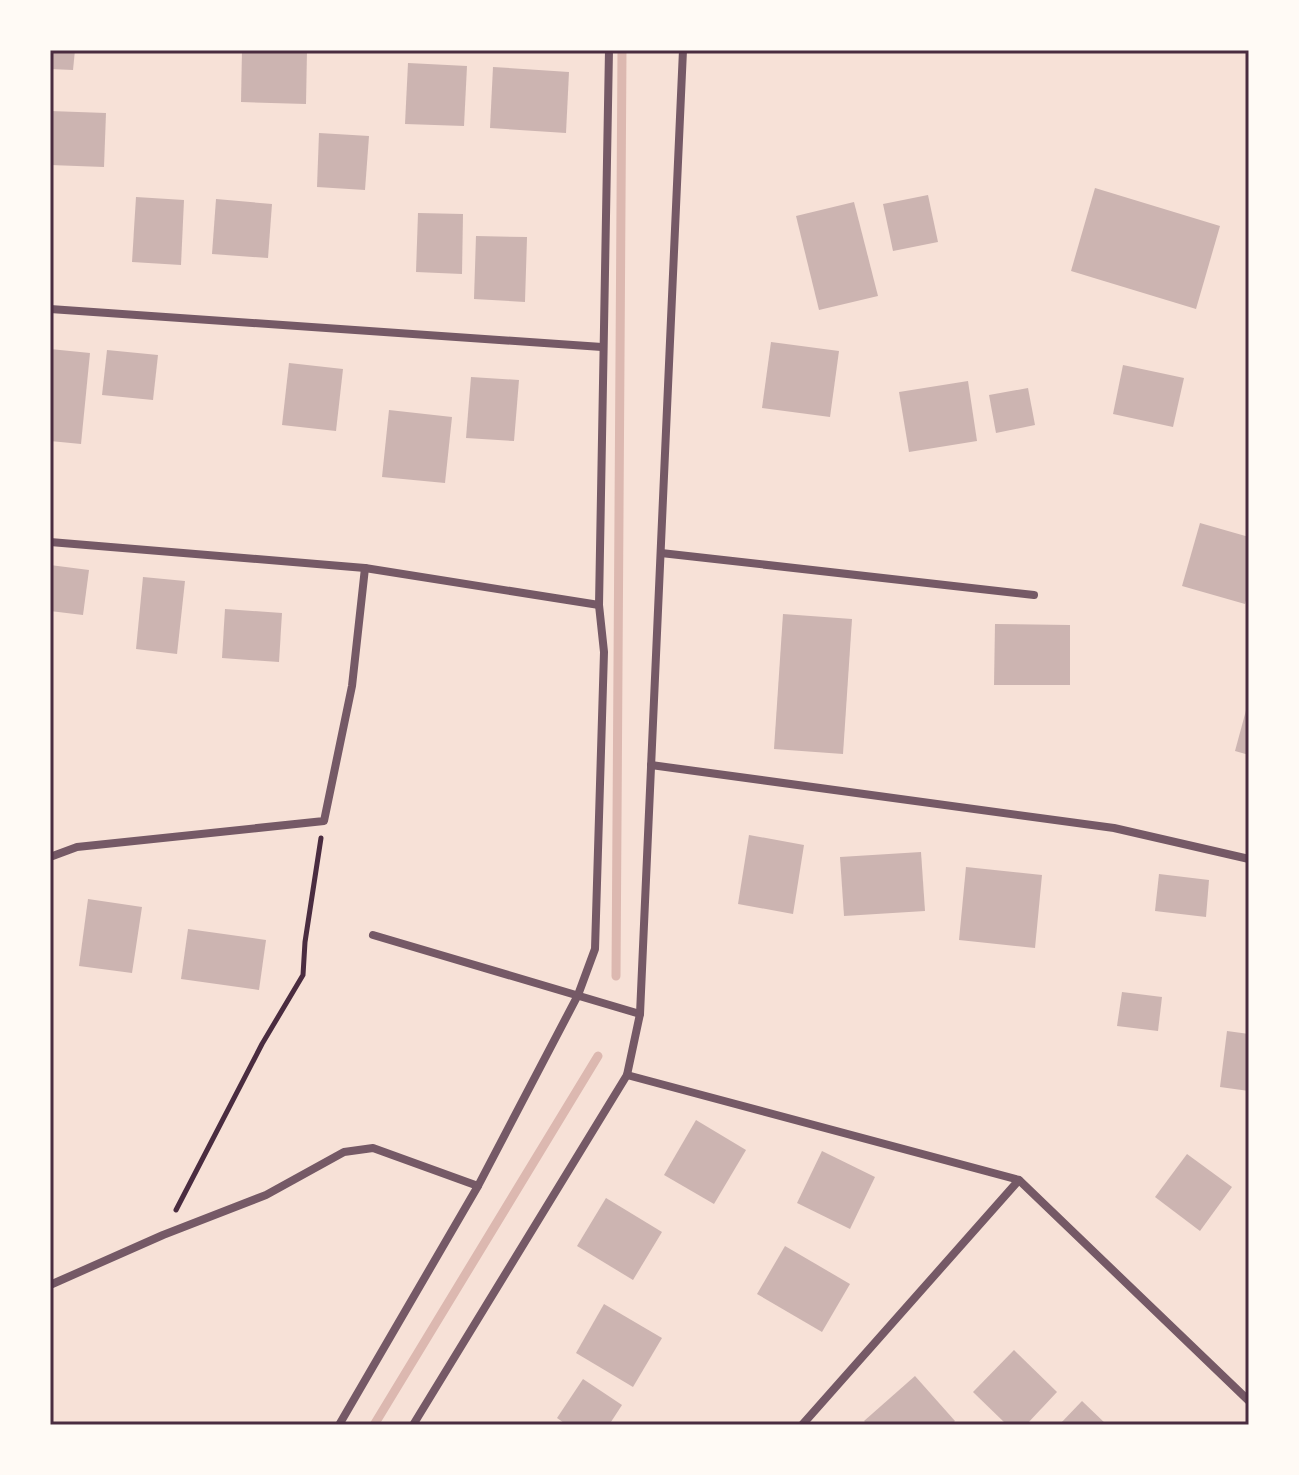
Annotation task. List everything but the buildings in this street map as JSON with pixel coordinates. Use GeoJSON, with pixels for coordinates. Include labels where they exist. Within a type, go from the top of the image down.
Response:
{"type":"FeatureCollection","features":[{"type":"Feature","properties":{"kind":"street"},"geometry":{"type":"LineString","coordinates":[[339,1425],[478,1186],[578,995],[595,949],[604,652],[599,605],[609,50]]}},
{"type":"Feature","properties":{"kind":"street"},"geometry":{"type":"LineString","coordinates":[[413,1425],[627,1075],[640,1014],[683,50]]}},
{"type":"Feature","properties":{"kind":"street"},"geometry":{"type":"LineString","coordinates":[[50,309],[602,347]]}},
{"type":"Feature","properties":{"kind":"street"},"geometry":{"type":"LineString","coordinates":[[50,542],[365,568],[599,605]]}},
{"type":"Feature","properties":{"kind":"street"},"geometry":{"type":"LineString","coordinates":[[661,553],[1034,595]]}},
{"type":"Feature","properties":{"kind":"street"},"geometry":{"type":"LineString","coordinates":[[50,857],[77,847],[324,821],[352,686],[365,568]]}},
{"type":"Feature","properties":{"kind":"street"},"geometry":{"type":"LineString","coordinates":[[651,765],[1114,828],[1249,859]]}},
{"type":"Feature","properties":{"kind":"street"},"geometry":{"type":"LineString","coordinates":[[373,935],[640,1014]]}},
{"type":"Feature","properties":{"kind":"street"},"geometry":{"type":"LineString","coordinates":[[627,1075],[1019,1180],[1249,1401]]}},
{"type":"Feature","properties":{"kind":"street"},"geometry":{"type":"LineString","coordinates":[[50,1285],[163,1235],[266,1195],[344,1152],[373,1148],[478,1186]]}},
{"type":"Feature","properties":{"kind":"street"},"geometry":{"type":"LineString","coordinates":[[802,1425],[1019,1180]]}},
{"type":"Feature","properties":{"kind":"street"},"geometry":{"type":"LineString","coordinates":[[809,1417],[817,1425]]}},
{"type":"Feature","properties":{"kind":"path"},"geometry":{"type":"LineString","coordinates":[[163,1235],[262,1044],[303,975],[305,942],[324,821]]}},
{"type":"Feature","properties":{"kind":"waterway"},"geometry":{"type":"LineString","coordinates":[[616,976],[622,50]]}},
{"type":"Feature","properties":{"kind":"waterway"},"geometry":{"type":"LineString","coordinates":[[374,1425],[598,1056]]}}]}
